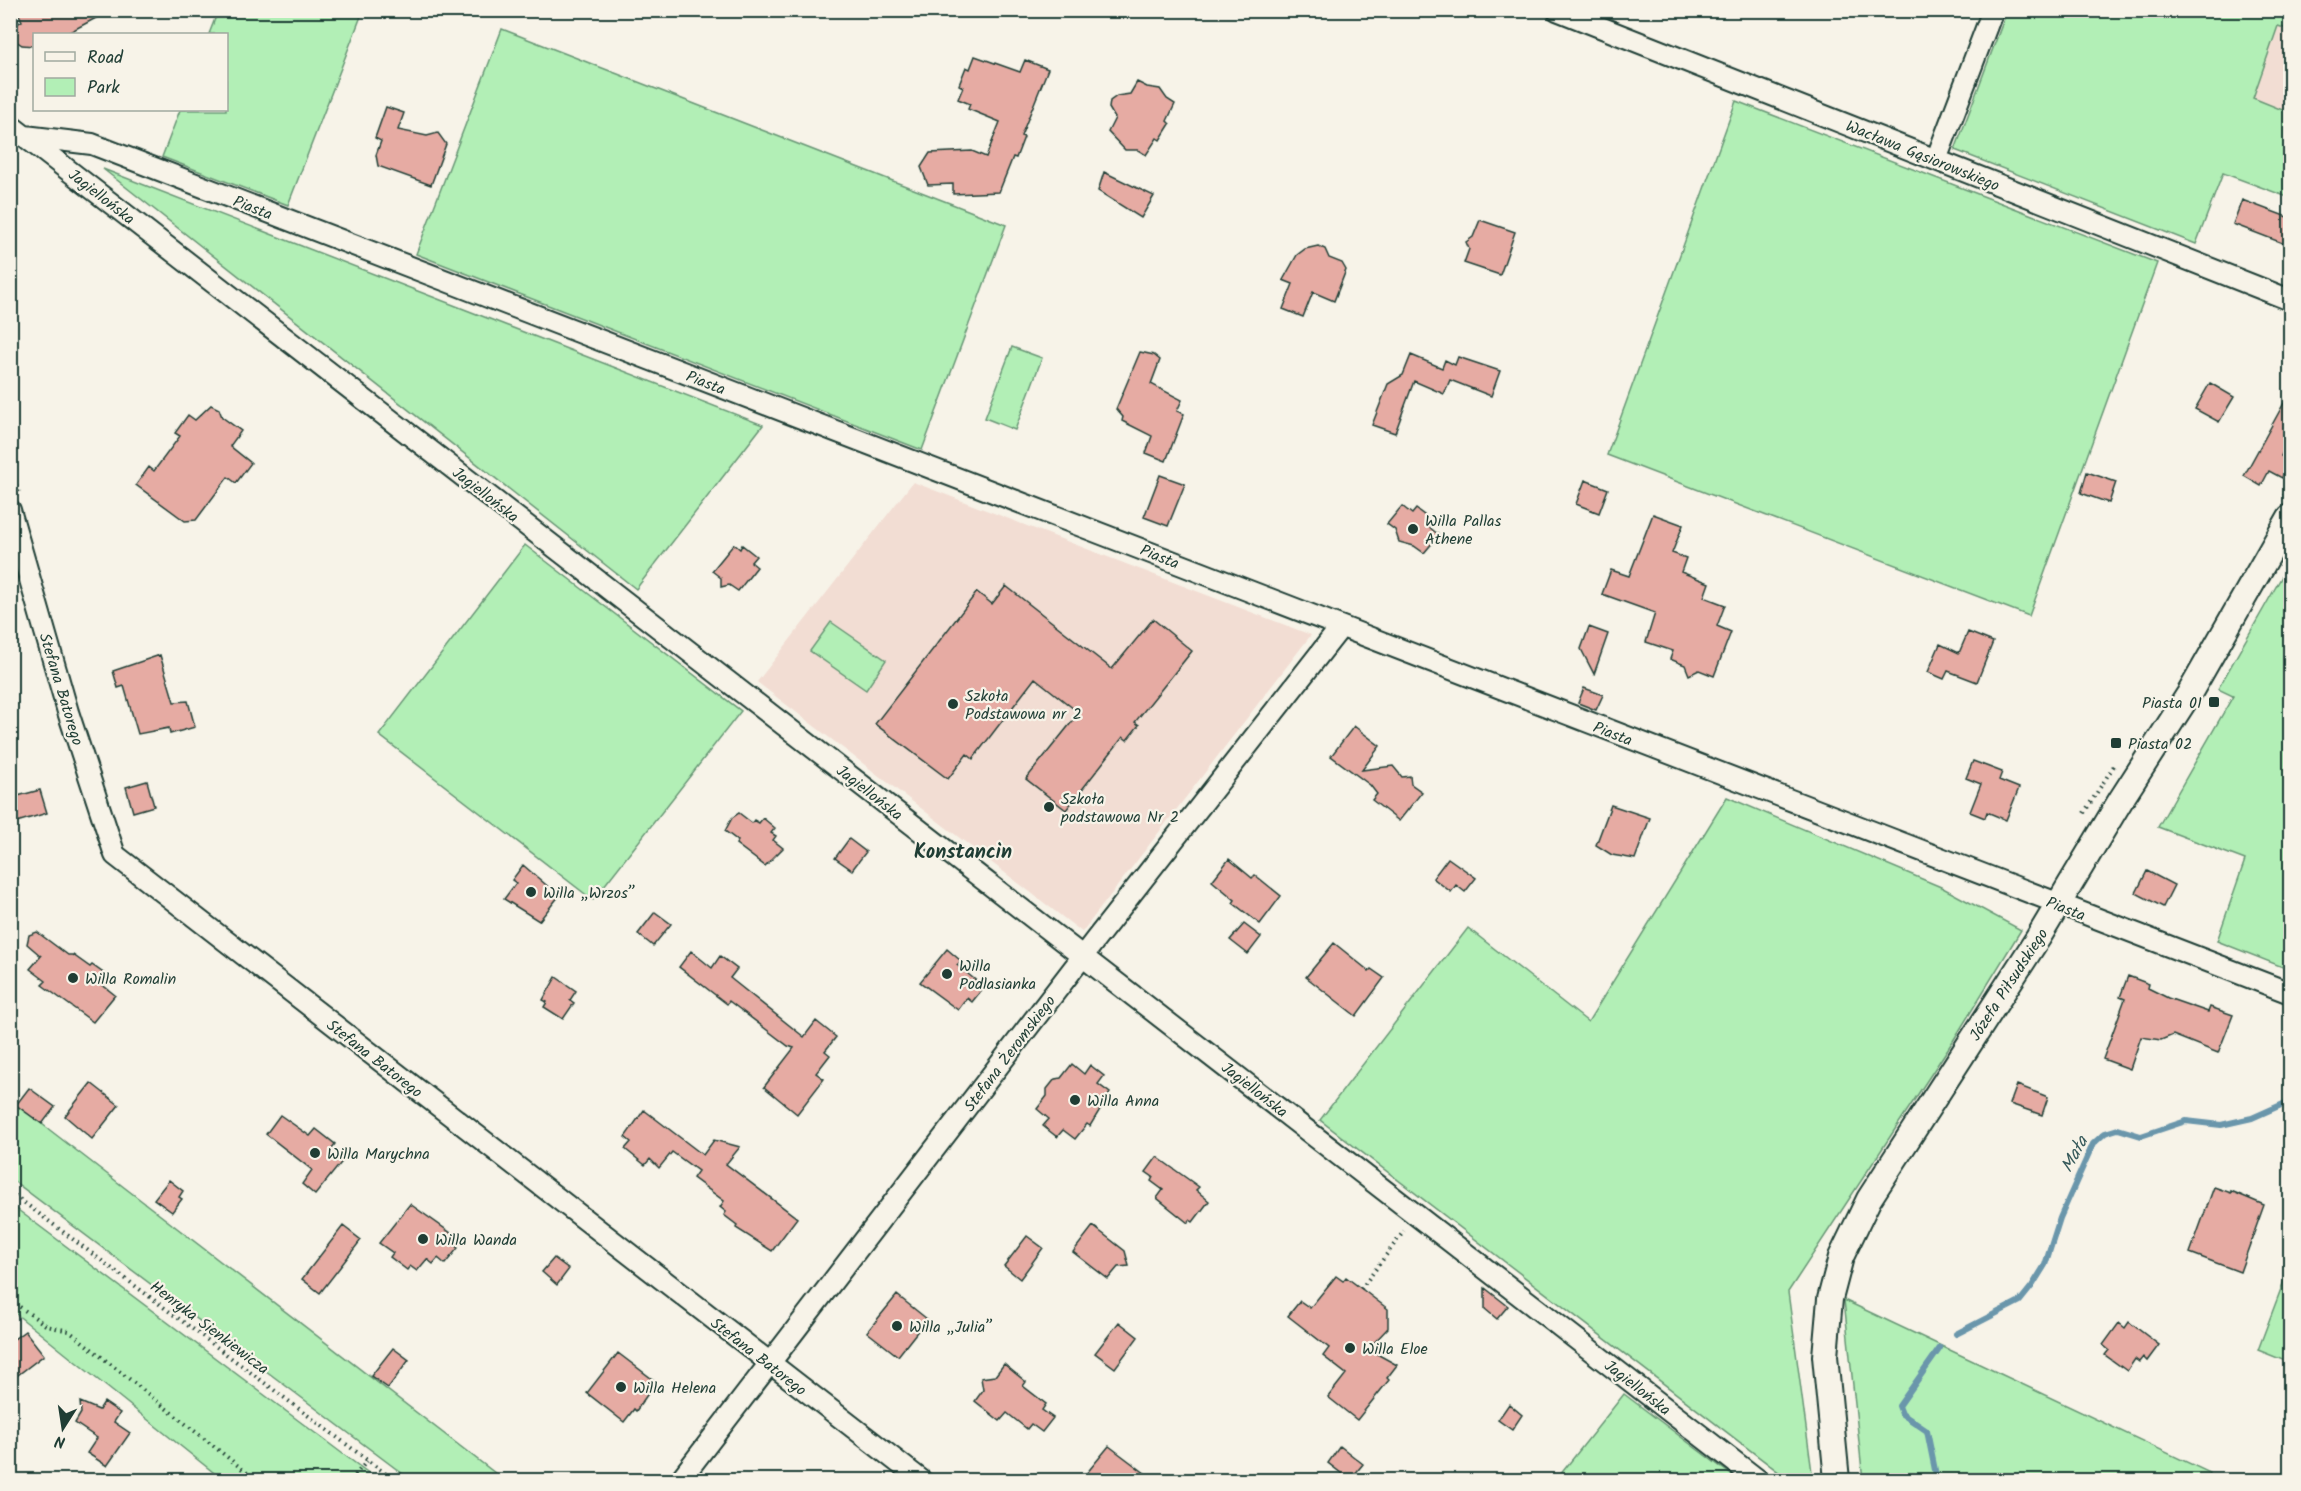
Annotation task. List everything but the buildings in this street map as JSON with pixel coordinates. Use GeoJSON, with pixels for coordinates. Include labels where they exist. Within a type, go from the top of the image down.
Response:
{"type":"FeatureCollection","features":[{"type":"Feature","properties":{"kind":"street","name":"Wacława Gąsiorowskiego"},"geometry":{"type":"LineString","coordinates":[[1557,10],[2290,300]]}},
{"type":"Feature","properties":{"kind":"street"},"geometry":{"type":"LineString","coordinates":[[1936,160],[1993,10]]}},
{"type":"Feature","properties":{"kind":"street","name":"Piasta"},"geometry":{"type":"LineString","coordinates":[[18,130],[92,144],[478,295],[1132,544],[1340,628],[2290,993]]}},
{"type":"Feature","properties":{"kind":"street","name":"Jagiellońska"},"geometry":{"type":"LineString","coordinates":[[18,130],[1758,1480]]}},
{"type":"Feature","properties":{"kind":"street","name":"Stefana Batorego"},"geometry":{"type":"LineString","coordinates":[[10,510],[68,712],[115,855],[921,1480]]}},
{"type":"Feature","properties":{"kind":"street","name":"Józefa Piłsudskiego"},"geometry":{"type":"LineString","coordinates":[[1837,1480],[1825,1356],[1830,1299],[1841,1257],[1869,1199],[2058,905],[2122,798],[2189,694],[2290,517]]}},
{"type":"Feature","properties":{"kind":"street","name":"Stefana Żeromskiego"},"geometry":{"type":"LineString","coordinates":[[680,1480],[1340,628]]}},
{"type":"Feature","properties":{"kind":"path","name":"Henryka Sienkiewicza"},"geometry":{"type":"LineString","coordinates":[[10,1192],[394,1480]]}},
{"type":"Feature","properties":{"kind":"path"},"geometry":{"type":"LineString","coordinates":[[1361,1288],[1407,1227]]}},
{"type":"Feature","properties":{"kind":"path"},"geometry":{"type":"LineString","coordinates":[[10,1300],[47,1326],[69,1331],[256,1480]]}},
{"type":"Feature","properties":{"kind":"path"},"geometry":{"type":"LineString","coordinates":[[351,1480],[367,1461]]}},
{"type":"Feature","properties":{"kind":"shaded area"},"geometry":{"type":"Polygon","coordinates":[[[2279,25],[2290,30],[2290,113],[2252,99],[2279,25]]]}},
{"type":"Feature","properties":{"kind":"shaded area","name":"Szkoła podstawowa Nr 2"},"geometry":{"type":"Polygon","coordinates":[[[913,482],[1311,635],[1082,932],[757,682],[913,482]]]}},
{"type":"Feature","properties":{"kind":"green space"},"geometry":{"type":"Polygon","coordinates":[[[218,11],[363,11],[288,205],[162,157],[180,111],[228,111],[228,33],[209,33],[218,11]]]}},
{"type":"Feature","properties":{"kind":"green space"},"geometry":{"type":"Polygon","coordinates":[[[2007,11],[2290,11],[2290,30],[2278,26],[2253,98],[2290,113],[2290,198],[2223,173],[2196,244],[1955,150],[2007,11]]]}},
{"type":"Feature","properties":{"kind":"green space"},"geometry":{"type":"Polygon","coordinates":[[[502,29],[1006,225],[922,450],[416,254],[502,29]]]}},
{"type":"Feature","properties":{"kind":"green space"},"geometry":{"type":"Polygon","coordinates":[[[1736,101],[2157,263],[2029,616],[1607,455],[1736,101]]]}},
{"type":"Feature","properties":{"kind":"green space"},"geometry":{"type":"Polygon","coordinates":[[[103,169],[763,425],[636,589],[103,169]]]}},
{"type":"Feature","properties":{"kind":"green space"},"geometry":{"type":"Polygon","coordinates":[[[1012,347],[1042,358],[1015,430],[985,418],[1012,347]]]}},
{"type":"Feature","properties":{"kind":"green space"},"geometry":{"type":"Polygon","coordinates":[[[525,545],[741,711],[593,900],[379,735],[525,545]]]}},
{"type":"Feature","properties":{"kind":"green space"},"geometry":{"type":"Polygon","coordinates":[[[2290,562],[2290,970],[2217,941],[2245,860],[2158,827],[2233,696],[2218,689],[2290,562]]]}},
{"type":"Feature","properties":{"kind":"green space"},"geometry":{"type":"Polygon","coordinates":[[[831,622],[886,660],[866,690],[810,651],[831,622]]]}},
{"type":"Feature","properties":{"kind":"green space"},"geometry":{"type":"Polygon","coordinates":[[[1727,797],[1941,887],[2021,930],[1953,1041],[1788,1292],[1813,1480],[1789,1480],[1320,1120],[1468,928],[1588,1022],[1727,797]]]}},
{"type":"Feature","properties":{"kind":"green space"},"geometry":{"type":"Polygon","coordinates":[[[10,1100],[504,1480],[411,1480],[11,1179],[10,1100]]]}},
{"type":"Feature","properties":{"kind":"green space"},"geometry":{"type":"Polygon","coordinates":[[[10,1204],[378,1480],[223,1480],[11,1310],[10,1204]]]}},
{"type":"Feature","properties":{"kind":"green space"},"geometry":{"type":"Polygon","coordinates":[[[2290,1265],[2290,1363],[2258,1350],[2290,1265]]]}},
{"type":"Feature","properties":{"kind":"green space"},"geometry":{"type":"Polygon","coordinates":[[[1844,1300],[2210,1473],[2207,1480],[1863,1480],[1844,1300]]]}},
{"type":"Feature","properties":{"kind":"green space"},"geometry":{"type":"Polygon","coordinates":[[[1624,1394],[1738,1480],[1556,1480],[1624,1394]]]}},
{"type":"Feature","properties":{"kind":"waterway","name":"Mała"},"geometry":{"type":"LineString","coordinates":[[1956,1334],[2020,1301],[2032,1286],[2045,1265],[2060,1218],[2093,1144],[2105,1133],[2118,1129],[2141,1136],[2186,1121],[2221,1125],[2252,1118],[2290,1101]]}},
{"type":"Feature","properties":{"kind":"waterway","name":"Mała"},"geometry":{"type":"LineString","coordinates":[[1937,1480],[1927,1431],[1902,1414],[1899,1406],[1940,1348]]}},
{"type":"Feature","properties":{"kind":"place","name":"Willa Pallas Athene"},"geometry":{"type":"Point","coordinates":[1413,529]}},
{"type":"Feature","properties":{"kind":"place","name":"Piasta 01"},"geometry":{"type":"Point","coordinates":[2214,702]}},
{"type":"Feature","properties":{"kind":"place","name":"Szkoła Podstawowa nr 2"},"geometry":{"type":"Point","coordinates":[953,704]}},
{"type":"Feature","properties":{"kind":"place","name":"Piasta 02"},"geometry":{"type":"Point","coordinates":[2116,743]}},
{"type":"Feature","properties":{"kind":"place","name":"Szkoła podstawowa Nr 2"},"geometry":{"type":"Point","coordinates":[1049,807]}},
{"type":"Feature","properties":{"kind":"place","name":"Willa „Wrzos”"},"geometry":{"type":"Point","coordinates":[531,892]}},
{"type":"Feature","properties":{"kind":"place","name":"Willa Podlasianka"},"geometry":{"type":"Point","coordinates":[947,974]}},
{"type":"Feature","properties":{"kind":"place","name":"Willa Romalin"},"geometry":{"type":"Point","coordinates":[73,978]}},
{"type":"Feature","properties":{"kind":"place","name":"Willa Anna"},"geometry":{"type":"Point","coordinates":[1075,1100]}},
{"type":"Feature","properties":{"kind":"place","name":"Willa Marychna"},"geometry":{"type":"Point","coordinates":[315,1153]}},
{"type":"Feature","properties":{"kind":"place","name":"Willa Wanda"},"geometry":{"type":"Point","coordinates":[423,1239]}},
{"type":"Feature","properties":{"kind":"place","name":"Willa „Julia”"},"geometry":{"type":"Point","coordinates":[897,1326]}},
{"type":"Feature","properties":{"kind":"place","name":"Willa Eloe"},"geometry":{"type":"Point","coordinates":[1350,1348]}},
{"type":"Feature","properties":{"kind":"place","name":"Willa Helena"},"geometry":{"type":"Point","coordinates":[621,1387]}},
{"type":"Feature","properties":{"kind":"district","name":"Konstancin"},"geometry":{"type":"Point","coordinates":[963,851]}}]}
